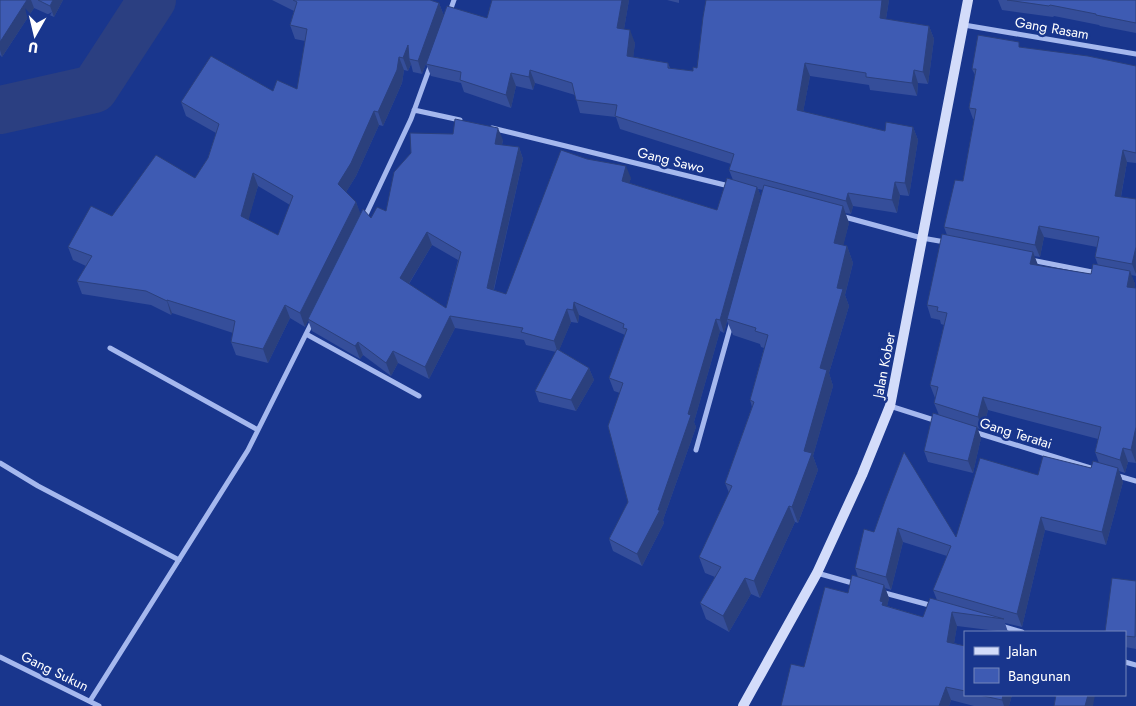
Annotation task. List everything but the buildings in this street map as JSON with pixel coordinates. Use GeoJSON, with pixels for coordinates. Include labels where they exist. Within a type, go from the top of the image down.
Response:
{"type":"FeatureCollection","features":[{"type":"Feature","properties":{"kind":"street"},"geometry":{"type":"LineString","coordinates":[[448,18],[454,0]]}},
{"type":"Feature","properties":{"kind":"street","name":"Jalan Kober"},"geometry":{"type":"LineString","coordinates":[[743,706],[817,573],[862,475],[890,406],[968,0]]}},
{"type":"Feature","properties":{"kind":"street","name":"Gang Rasam"},"geometry":{"type":"LineString","coordinates":[[964,25],[1136,54]]}},
{"type":"Feature","properties":{"kind":"street"},"geometry":{"type":"LineString","coordinates":[[362,223],[411,119],[434,55]]}},
{"type":"Feature","properties":{"kind":"street"},"geometry":{"type":"LineString","coordinates":[[414,110],[469,123]]}},
{"type":"Feature","properties":{"kind":"street","name":"Gang Sawo"},"geometry":{"type":"LineString","coordinates":[[488,127],[738,188]]}},
{"type":"Feature","properties":{"kind":"street"},"geometry":{"type":"LineString","coordinates":[[831,213],[951,244]]}},
{"type":"Feature","properties":{"kind":"street"},"geometry":{"type":"LineString","coordinates":[[1029,259],[1107,274]]}},
{"type":"Feature","properties":{"kind":"street"},"geometry":{"type":"LineString","coordinates":[[90,701],[248,450],[314,317]]}},
{"type":"Feature","properties":{"kind":"street"},"geometry":{"type":"LineString","coordinates":[[696,450],[733,318]]}},
{"type":"Feature","properties":{"kind":"street"},"geometry":{"type":"LineString","coordinates":[[306,334],[419,396]]}},
{"type":"Feature","properties":{"kind":"street"},"geometry":{"type":"LineString","coordinates":[[110,348],[258,430]]}},
{"type":"Feature","properties":{"kind":"street"},"geometry":{"type":"LineString","coordinates":[[890,406],[945,423]]}},
{"type":"Feature","properties":{"kind":"street","name":"Gang Teratai"},"geometry":{"type":"LineString","coordinates":[[964,429],[1100,471]]}},
{"type":"Feature","properties":{"kind":"street"},"geometry":{"type":"LineString","coordinates":[[0,463],[38,486],[179,560]]}},
{"type":"Feature","properties":{"kind":"street"},"geometry":{"type":"LineString","coordinates":[[1109,473],[1136,481]]}},
{"type":"Feature","properties":{"kind":"street"},"geometry":{"type":"LineString","coordinates":[[817,573],[866,587]]}},
{"type":"Feature","properties":{"kind":"street"},"geometry":{"type":"LineString","coordinates":[[875,590],[940,608]]}},
{"type":"Feature","properties":{"kind":"street"},"geometry":{"type":"LineString","coordinates":[[994,624],[1018,631]]}},
{"type":"Feature","properties":{"kind":"street","name":"Gang Sukun"},"geometry":{"type":"LineString","coordinates":[[0,656],[99,706]]}},
{"type":"Feature","properties":{"kind":"waterway"},"geometry":{"type":"LineString","coordinates":[[0,110],[94,89],[152,0]]}}]}
